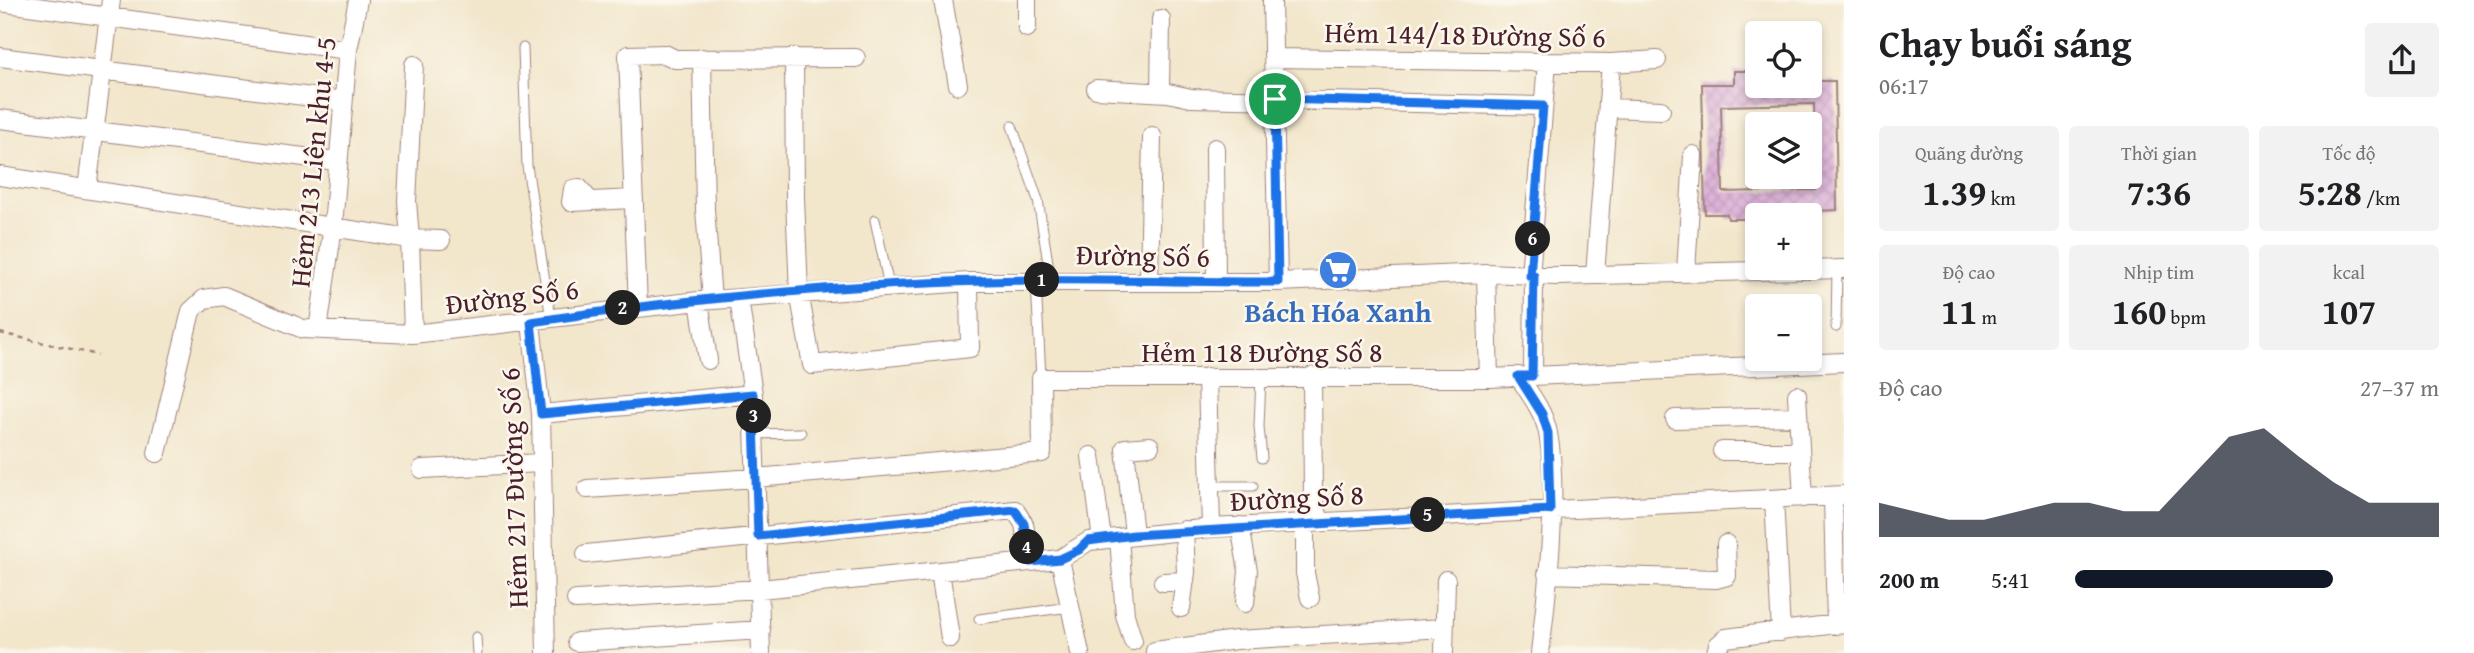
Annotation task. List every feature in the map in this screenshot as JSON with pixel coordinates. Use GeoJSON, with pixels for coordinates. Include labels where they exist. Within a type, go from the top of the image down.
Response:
{"type":"FeatureCollection","features":[{"type":"Feature","properties":{"kind":"street","name":"Hẻm 213 Liên khu 4-5"},"geometry":{"type":"LineString","coordinates":[[318,330],[333,226],[336,161],[348,50],[358,0]]}},
{"type":"Feature","properties":{"kind":"street"},"geometry":{"type":"LineString","coordinates":[[943,0],[958,85]]}},
{"type":"Feature","properties":{"kind":"street"},"geometry":{"type":"LineString","coordinates":[[1027,0],[1027,27]]}},
{"type":"Feature","properties":{"kind":"street"},"geometry":{"type":"LineString","coordinates":[[1272,0],[1278,282]]}},
{"type":"Feature","properties":{"kind":"street"},"geometry":{"type":"LineString","coordinates":[[0,2],[110,8],[348,50]]}},
{"type":"Feature","properties":{"kind":"street"},"geometry":{"type":"LineString","coordinates":[[87,189],[110,8]]}},
{"type":"Feature","properties":{"kind":"street"},"geometry":{"type":"LineString","coordinates":[[1160,93],[1161,19]]}},
{"type":"Feature","properties":{"kind":"street"},"geometry":{"type":"LineString","coordinates":[[0,57],[343,101]]}},
{"type":"Feature","properties":{"kind":"street"},"geometry":{"type":"LineString","coordinates":[[794,57],[794,199],[799,292],[811,365],[970,348],[969,282]]}},
{"type":"Feature","properties":{"kind":"street"},"geometry":{"type":"LineString","coordinates":[[702,58],[708,360]]}},
{"type":"Feature","properties":{"kind":"street"},"geometry":{"type":"LineString","coordinates":[[638,307],[628,66],[665,65],[675,59],[702,58],[856,58]]}},
{"type":"Feature","properties":{"kind":"street","name":"Hẻm 144/18 Đường Số 6"},"geometry":{"type":"LineString","coordinates":[[1274,58],[1611,63],[1657,60]]}},
{"type":"Feature","properties":{"kind":"street"},"geometry":{"type":"LineString","coordinates":[[1539,653],[1550,510],[1548,433],[1525,376],[1547,62]]}},
{"type":"Feature","properties":{"kind":"street"},"geometry":{"type":"LineString","coordinates":[[1595,275],[1611,63]]}},
{"type":"Feature","properties":{"kind":"street"},"geometry":{"type":"LineString","coordinates":[[413,334],[407,201],[414,65]]}},
{"type":"Feature","properties":{"kind":"street"},"geometry":{"type":"LineString","coordinates":[[1096,89],[1191,98],[1543,106]]}},
{"type":"Feature","properties":{"kind":"street"},"geometry":{"type":"LineString","coordinates":[[1609,108],[1661,110]]}},
{"type":"Feature","properties":{"kind":"street"},"geometry":{"type":"LineString","coordinates":[[0,119],[336,161]]}},
{"type":"Feature","properties":{"kind":"street"},"geometry":{"type":"LineString","coordinates":[[1149,282],[1152,136]]}},
{"type":"Feature","properties":{"kind":"street"},"geometry":{"type":"LineString","coordinates":[[1215,148],[1216,282]]}},
{"type":"Feature","properties":{"kind":"street"},"geometry":{"type":"LineString","coordinates":[[1686,272],[1693,155]]}},
{"type":"Feature","properties":{"kind":"street"},"geometry":{"type":"LineString","coordinates":[[0,176],[410,239],[441,240]]}},
{"type":"Feature","properties":{"kind":"street"},"geometry":{"type":"LineString","coordinates":[[590,201],[634,199]]}},
{"type":"Feature","properties":{"kind":"street","name":"Đường Số 6"},"geometry":{"type":"LineString","coordinates":[[157,453],[191,310],[204,299],[225,296],[303,329],[413,334],[531,322],[638,307],[799,292],[969,282],[1278,282],[1486,273],[1532,276],[1841,269]]}},
{"type":"Feature","properties":{"kind":"street"},"geometry":{"type":"LineString","coordinates":[[1486,273],[1489,378]]}},
{"type":"Feature","properties":{"kind":"street"},"geometry":{"type":"LineString","coordinates":[[739,298],[753,394],[761,653]]}},
{"type":"Feature","properties":{"kind":"street","name":"Hẻm 217 Đường Số 6"},"geometry":{"type":"LineString","coordinates":[[531,322],[541,414],[546,653]]}},
{"type":"Feature","properties":{"kind":"street","name":"Hẻm 118 Đường Số 8"},"geometry":{"type":"LineString","coordinates":[[1041,378],[1489,378],[1844,362]]}},
{"type":"Feature","properties":{"kind":"street"},"geometry":{"type":"LineString","coordinates":[[1310,598],[1305,573],[1313,497],[1312,376]]}},
{"type":"Feature","properties":{"kind":"street"},"geometry":{"type":"LineString","coordinates":[[1207,377],[1212,528]]}},
{"type":"Feature","properties":{"kind":"street"},"geometry":{"type":"LineString","coordinates":[[587,489],[756,478],[1042,453],[1041,378]]}},
{"type":"Feature","properties":{"kind":"street"},"geometry":{"type":"LineString","coordinates":[[541,414],[753,394]]}},
{"type":"Feature","properties":{"kind":"street"},"geometry":{"type":"LineString","coordinates":[[1797,396],[1803,498]]}},
{"type":"Feature","properties":{"kind":"street"},"geometry":{"type":"LineString","coordinates":[[1675,419],[1798,416]]}},
{"type":"Feature","properties":{"kind":"street"},"geometry":{"type":"LineString","coordinates":[[1133,641],[1125,615],[1118,538],[1125,448],[1150,446]]}},
{"type":"Feature","properties":{"kind":"street"},"geometry":{"type":"LineString","coordinates":[[1721,451],[1800,451]]}},
{"type":"Feature","properties":{"kind":"street"},"geometry":{"type":"LineString","coordinates":[[1091,456],[1118,538]]}},
{"type":"Feature","properties":{"kind":"street"},"geometry":{"type":"LineString","coordinates":[[422,469],[542,463]]}},
{"type":"Feature","properties":{"kind":"street"},"geometry":{"type":"LineString","coordinates":[[1721,646],[1781,632],[1840,624],[1839,496]]}},
{"type":"Feature","properties":{"kind":"street","name":"Đường Số 8"},"geometry":{"type":"LineString","coordinates":[[576,600],[760,589],[1060,559],[1079,550],[1088,541],[1184,530],[1839,496]]}},
{"type":"Feature","properties":{"kind":"street"},"geometry":{"type":"LineString","coordinates":[[1774,499],[1781,632]]}},
{"type":"Feature","properties":{"kind":"street"},"geometry":{"type":"LineString","coordinates":[[586,554],[1015,510],[1024,524],[1030,562]]}},
{"type":"Feature","properties":{"kind":"street"},"geometry":{"type":"LineString","coordinates":[[1240,526],[1248,572],[1245,603]]}},
{"type":"Feature","properties":{"kind":"street"},"geometry":{"type":"LineString","coordinates":[[1181,608],[1185,582],[1184,530]]}},
{"type":"Feature","properties":{"kind":"street"},"geometry":{"type":"LineString","coordinates":[[1547,574],[1716,579],[1727,576],[1726,544]]}},
{"type":"Feature","properties":{"kind":"street"},"geometry":{"type":"LineString","coordinates":[[1060,559],[1080,653]]}},
{"type":"Feature","properties":{"kind":"street"},"geometry":{"type":"LineString","coordinates":[[940,572],[950,638]]}},
{"type":"Feature","properties":{"kind":"street"},"geometry":{"type":"LineString","coordinates":[[1444,653],[1446,580]]}},
{"type":"Feature","properties":{"kind":"street"},"geometry":{"type":"LineString","coordinates":[[1163,582],[1185,582]]}},
{"type":"Feature","properties":{"kind":"street"},"geometry":{"type":"LineString","coordinates":[[1155,651],[1236,640],[1444,628]]}},
{"type":"Feature","properties":{"kind":"street"},"geometry":{"type":"LineString","coordinates":[[577,642],[761,630]]}},
{"type":"Feature","properties":{"kind":"lane"},"geometry":{"type":"LineString","coordinates":[[523,48],[527,166],[551,319]]}},
{"type":"Feature","properties":{"kind":"lane"},"geometry":{"type":"LineString","coordinates":[[1012,126],[1038,200],[1043,280],[1041,378]]}},
{"type":"Feature","properties":{"kind":"lane"},"geometry":{"type":"LineString","coordinates":[[875,220],[889,286]]}},
{"type":"Feature","properties":{"kind":"lane"},"geometry":{"type":"LineString","coordinates":[[1836,327],[1841,269]]}},
{"type":"Feature","properties":{"kind":"lane"},"geometry":{"type":"LineString","coordinates":[[1261,377],[1259,427],[1262,458]]}},
{"type":"Feature","properties":{"kind":"lane"},"geometry":{"type":"LineString","coordinates":[[754,434],[802,433]]}},
{"type":"Feature","properties":{"kind":"lane"},"geometry":{"type":"LineString","coordinates":[[1211,486],[1253,486]]}},
{"type":"Feature","properties":{"kind":"lane"},"geometry":{"type":"LineString","coordinates":[[979,619],[1070,607]]}},
{"type":"Feature","properties":{"kind":"lane"},"geometry":{"type":"LineString","coordinates":[[476,637],[477,653]]}},
{"type":"Feature","properties":{"kind":"path"},"geometry":{"type":"LineString","coordinates":[[0,333],[98,355]]}},
{"type":"Feature","properties":{"kind":"building"},"geometry":{"type":"Polygon","coordinates":[[[1734,71],[1745,71],[1745,98],[1822,98],[1822,81],[1835,81],[1837,210],[1822,211],[1822,203],[1745,203],[1745,219],[1728,219],[1727,214],[1705,214],[1702,84],[1734,84],[1734,71]]]}},
{"type":"Feature","properties":{"kind":"place","name":"Bách Hóa Xanh"},"geometry":{"type":"Point","coordinates":[1338,270]}},
{"type":"Feature","properties":{"kind":"route"},"geometry":{"type":"LineString","coordinates":[[1275,99],[1543,106],[1530,276],[1534,276],[1532,376],[1518,376],[1542,414],[1548,433],[1550,510],[1240,526],[1134,535],[1088,541],[1079,550],[1060,559],[1030,562],[1024,524],[1015,510],[758,536],[753,394],[541,414],[531,322],[601,310],[699,301],[969,282],[1278,282],[1275,99]]}}]}
